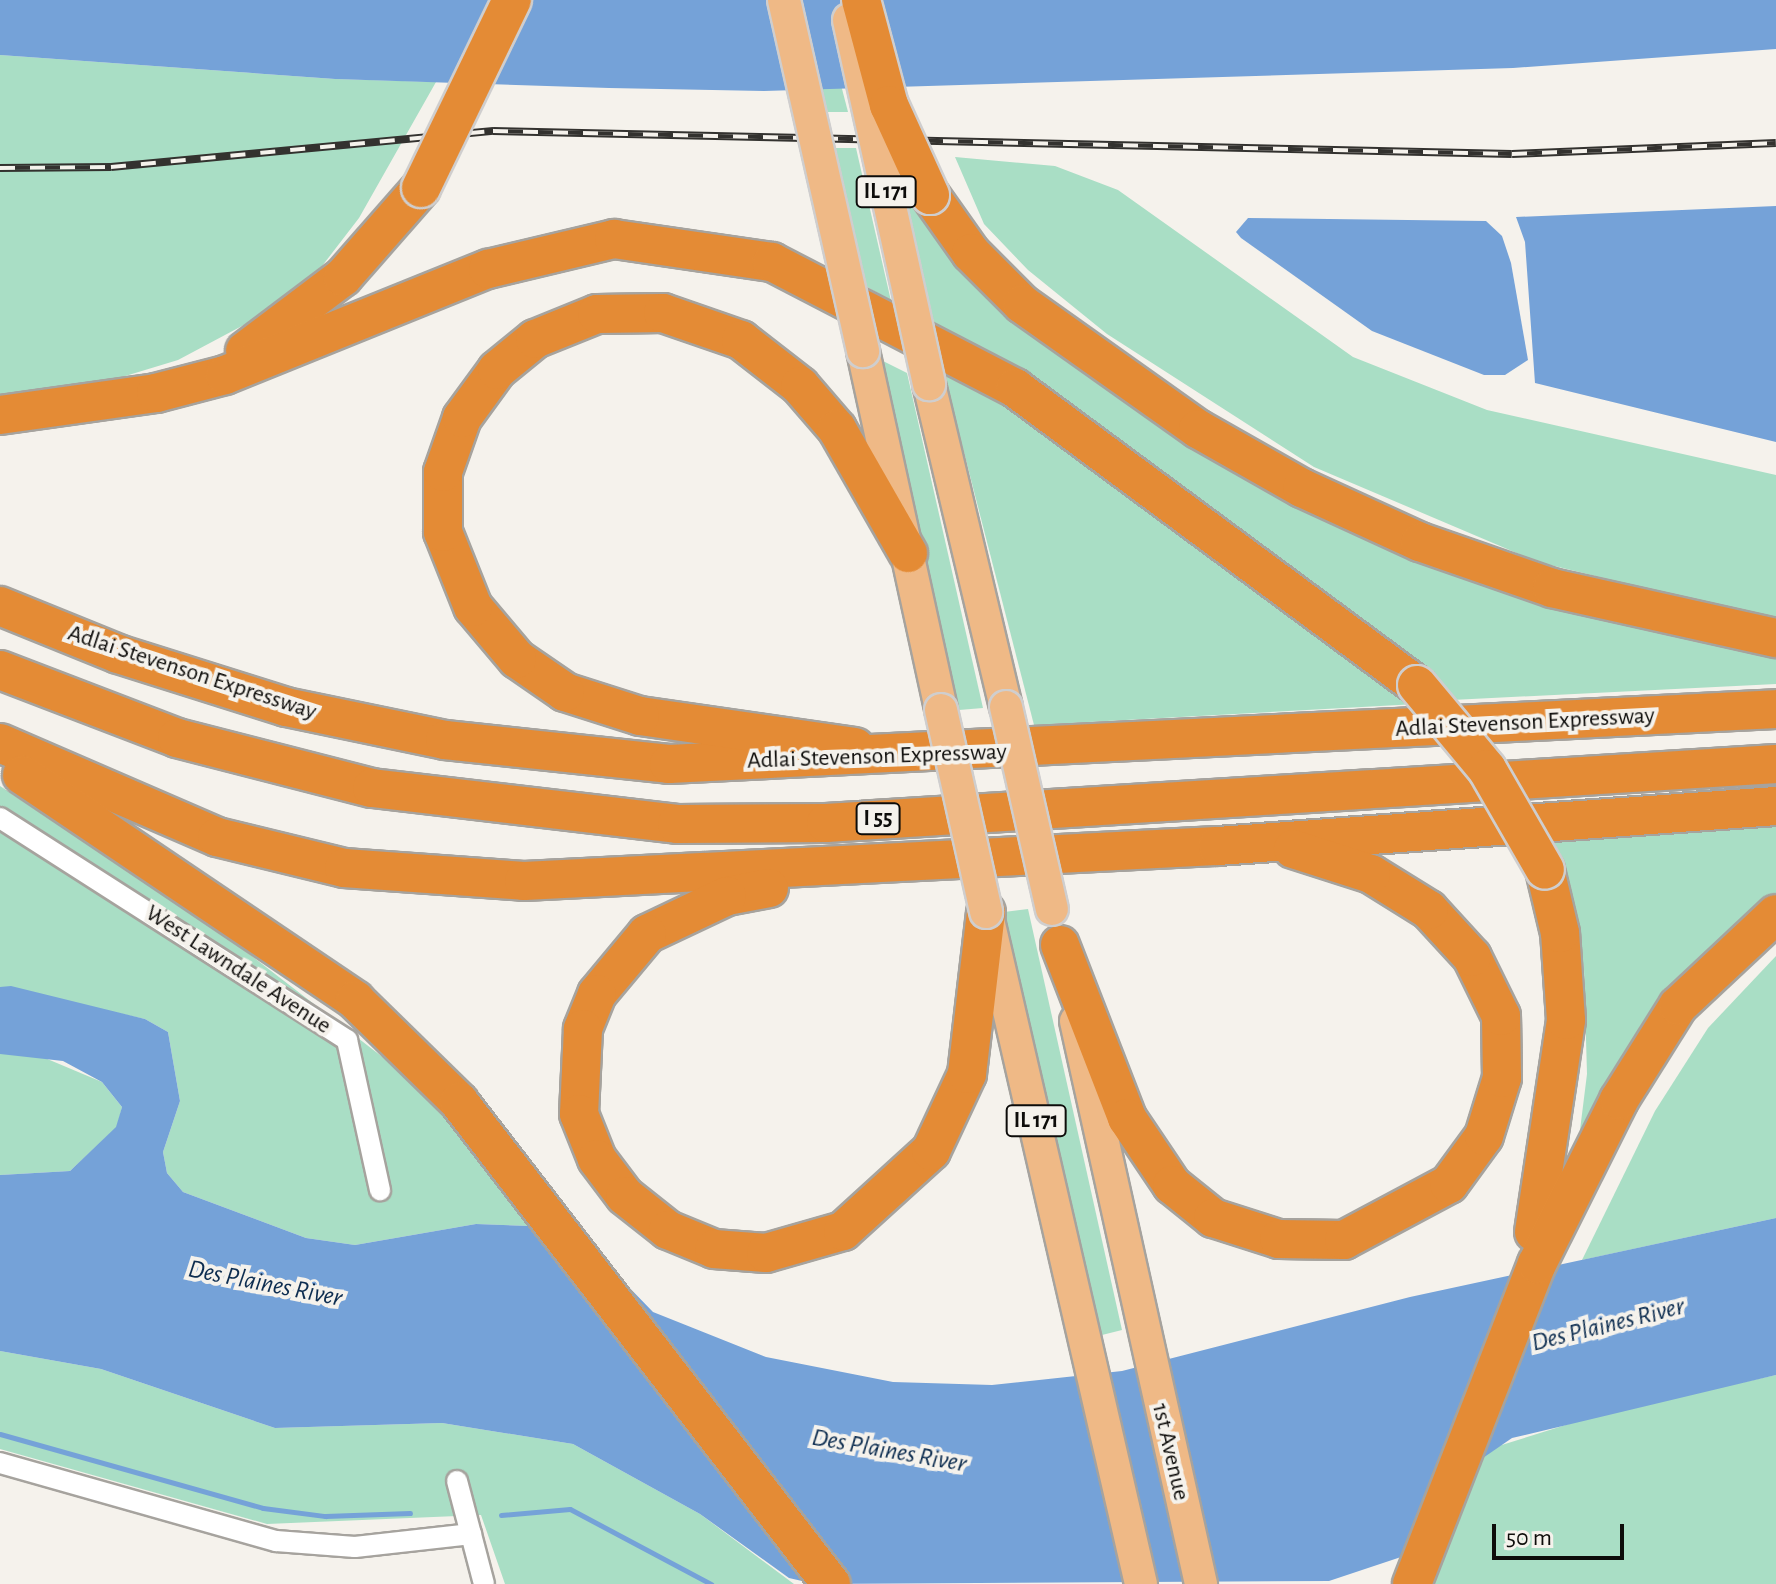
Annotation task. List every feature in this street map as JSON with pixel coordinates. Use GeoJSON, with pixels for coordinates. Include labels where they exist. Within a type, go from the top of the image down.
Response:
{"type":"FeatureCollection","features":[{"type":"Feature","properties":{"kind":"highway"},"geometry":{"type":"LineString","coordinates":[[92,405],[191,376],[291,321],[372,251],[421,188],[512,0]]}},
{"type":"Feature","properties":{"kind":"highway"},"geometry":{"type":"LineString","coordinates":[[861,0],[889,105],[930,195],[971,253],[1046,323],[1198,429],[1302,488],[1420,542],[1552,588],[1776,638]]}},
{"type":"Feature","properties":{"kind":"highway"},"geometry":{"type":"LineString","coordinates":[[0,415],[92,405],[225,375],[488,269],[614,239],[772,262],[1027,396],[1417,685],[1487,769],[1545,870],[1565,998],[1560,1184]]}},
{"type":"Feature","properties":{"kind":"highway"},"geometry":{"type":"LineString","coordinates":[[896,758],[820,737],[640,716],[565,692],[517,659],[473,607],[443,532],[443,472],[462,418],[497,370],[535,339],[597,314],[663,313],[741,340],[800,386],[837,429],[908,553]]}},
{"type":"Feature","properties":{"kind":"highway","name":"Adlai Stevenson Expressway"},"geometry":{"type":"LineString","coordinates":[[0,606],[118,654],[286,707],[445,740],[669,764],[896,758],[1776,709]]}},
{"type":"Feature","properties":{"kind":"highway","name":"I 55"},"geometry":{"type":"LineString","coordinates":[[0,670],[177,738],[372,788],[677,824],[826,823],[1776,764]]}},
{"type":"Feature","properties":{"kind":"highway"},"geometry":{"type":"LineString","coordinates":[[0,743],[217,837],[344,868],[524,881],[1218,846],[1776,806]]}},
{"type":"Feature","properties":{"kind":"highway"},"geometry":{"type":"LineString","coordinates":[[0,760],[355,1000],[501,1151],[831,1584]]}},
{"type":"Feature","properties":{"kind":"highway"},"geometry":{"type":"LineString","coordinates":[[1056,927],[1127,1118],[1172,1185],[1213,1218],[1279,1239],[1344,1240],[1400,1216],[1449,1184],[1484,1136],[1502,1078],[1501,1016],[1472,957],[1429,910],[1371,874],[1295,849],[1218,846]]}},
{"type":"Feature","properties":{"kind":"highway"},"geometry":{"type":"LineString","coordinates":[[876,864],[685,912],[647,934],[597,994],[581,1044],[579,1114],[597,1159],[625,1196],[668,1230],[714,1249],[807,1247],[843,1231],[909,1176],[931,1151],[967,1074],[986,912]]}},
{"type":"Feature","properties":{"kind":"highway"},"geometry":{"type":"LineString","coordinates":[[1412,1584],[1560,1184],[1678,1006],[1776,914]]}},
{"type":"Feature","properties":{"kind":"main road","name":"IL 171"},"geometry":{"type":"LineString","coordinates":[[784,0],[986,912],[1086,1330],[1141,1584]]}},
{"type":"Feature","properties":{"kind":"main road","name":"IL 171"},"geometry":{"type":"LineString","coordinates":[[844,0],[929,384],[1056,927]]}},
{"type":"Feature","properties":{"kind":"main road","name":"1st Avenue"},"geometry":{"type":"LineString","coordinates":[[1056,927],[1139,1321],[1201,1584]]}},
{"type":"Feature","properties":{"kind":"street","name":"West Lawndale Avenue"},"geometry":{"type":"LineString","coordinates":[[0,818],[347,1040],[380,1190]]}},
{"type":"Feature","properties":{"kind":"street"},"geometry":{"type":"LineString","coordinates":[[0,1463],[276,1541],[355,1547],[471,1534]]}},
{"type":"Feature","properties":{"kind":"street"},"geometry":{"type":"LineString","coordinates":[[457,1481],[484,1584]]}},
{"type":"Feature","properties":{"kind":"green space"},"geometry":{"type":"Polygon","coordinates":[[[0,55],[335,79],[436,82],[359,218],[319,270],[259,317],[178,360],[99,384],[0,396],[0,55]]]}},
{"type":"Feature","properties":{"kind":"green space"},"geometry":{"type":"Polygon","coordinates":[[[841,85],[848,112],[825,112],[818,87],[841,85]]]}},
{"type":"Feature","properties":{"kind":"green space"},"geometry":{"type":"Polygon","coordinates":[[[833,148],[856,148],[891,301],[864,285],[833,148]]]}},
{"type":"Feature","properties":{"kind":"green space"},"geometry":{"type":"Polygon","coordinates":[[[893,150],[1056,346],[1590,614],[1776,653],[1776,684],[1452,700],[1355,616],[1177,483],[931,320],[893,150]]]}},
{"type":"Feature","properties":{"kind":"green space"},"geometry":{"type":"Polygon","coordinates":[[[955,157],[1055,166],[1118,190],[1353,357],[1487,410],[1776,475],[1776,620],[1538,562],[1314,467],[1107,334],[1028,270],[984,224],[955,157]]]}},
{"type":"Feature","properties":{"kind":"green space"},"geometry":{"type":"Polygon","coordinates":[[[939,355],[1417,704],[1034,725],[939,355]]]}},
{"type":"Feature","properties":{"kind":"green space"},"geometry":{"type":"Polygon","coordinates":[[[881,360],[907,373],[983,708],[959,710],[881,360]]]}},
{"type":"Feature","properties":{"kind":"green space"},"geometry":{"type":"Polygon","coordinates":[[[0,786],[226,936],[398,1069],[454,1126],[529,1226],[476,1224],[355,1245],[306,1238],[183,1192],[167,1173],[163,1152],[180,1101],[168,1032],[145,1019],[0,987],[0,786]]]}},
{"type":"Feature","properties":{"kind":"green space"},"geometry":{"type":"Polygon","coordinates":[[[1776,826],[1776,893],[1731,931],[1578,1146],[1587,1074],[1584,969],[1576,920],[1547,839],[1776,826]]]}},
{"type":"Feature","properties":{"kind":"green space"},"geometry":{"type":"Polygon","coordinates":[[[1028,909],[1122,1330],[1102,1335],[1004,912],[1028,909]]]}},
{"type":"Feature","properties":{"kind":"green space"},"geometry":{"type":"Polygon","coordinates":[[[1776,956],[1776,1218],[1582,1260],[1655,1111],[1708,1028],[1776,956]]]}},
{"type":"Feature","properties":{"kind":"green space"},"geometry":{"type":"Polygon","coordinates":[[[33,1053],[102,1082],[122,1107],[117,1127],[70,1171],[0,1175],[0,1054],[33,1053]]]}},
{"type":"Feature","properties":{"kind":"green space"},"geometry":{"type":"Polygon","coordinates":[[[0,1351],[101,1369],[275,1428],[442,1423],[573,1444],[700,1514],[794,1584],[505,1584],[481,1515],[267,1524],[0,1449],[0,1351]]]}},
{"type":"Feature","properties":{"kind":"green space"},"geometry":{"type":"Polygon","coordinates":[[[1776,1375],[1776,1584],[1428,1584],[1480,1460],[1492,1448],[1604,1413],[1776,1375]]]}},
{"type":"Feature","properties":{"kind":"water"},"geometry":{"type":"Polygon","coordinates":[[[0,0],[1776,0],[1776,49],[1513,68],[764,91],[609,88],[335,79],[0,55],[0,0]]]}},
{"type":"Feature","properties":{"kind":"water"},"geometry":{"type":"Polygon","coordinates":[[[1776,206],[1776,442],[1535,383],[1525,242],[1516,217],[1776,206]]]}},
{"type":"Feature","properties":{"kind":"water"},"geometry":{"type":"Polygon","coordinates":[[[1248,218],[1486,221],[1502,236],[1511,263],[1528,360],[1505,375],[1484,375],[1372,331],[1241,238],[1236,232],[1248,218]]]}},
{"type":"Feature","properties":{"kind":"water","name":"Des Plaines River"},"geometry":{"type":"Polygon","coordinates":[[[11,986],[145,1019],[168,1032],[180,1101],[163,1152],[167,1173],[183,1192],[306,1238],[355,1245],[476,1224],[529,1226],[619,1277],[653,1312],[766,1357],[893,1382],[992,1385],[1122,1371],[1410,1297],[1776,1218],[1776,1375],[1512,1438],[1480,1460],[1413,1553],[1329,1581],[815,1584],[789,1578],[700,1514],[573,1444],[442,1423],[275,1428],[101,1369],[0,1351],[0,1175],[70,1171],[116,1127],[122,1107],[102,1082],[63,1061],[0,1054],[0,987],[11,986]]]}},
{"type":"Feature","properties":{"kind":"waterway"},"geometry":{"type":"LineString","coordinates":[[0,1434],[263,1508],[325,1516],[410,1513]]}},
{"type":"Feature","properties":{"kind":"waterway"},"geometry":{"type":"LineString","coordinates":[[501,1515],[570,1509],[711,1584]]}},
{"type":"Feature","properties":{"kind":"railway"},"geometry":{"type":"LineString","coordinates":[[0,168],[111,167],[493,131],[1512,154],[1776,143]]}}]}
